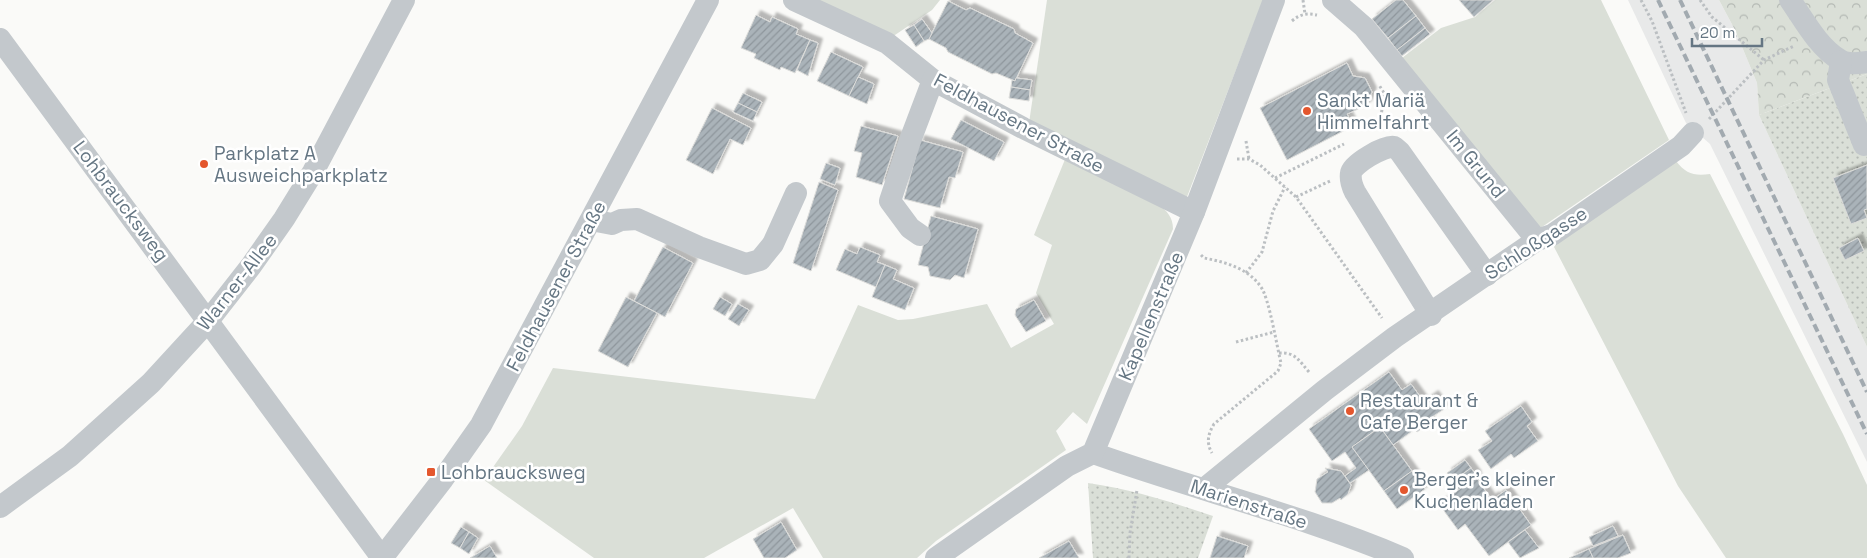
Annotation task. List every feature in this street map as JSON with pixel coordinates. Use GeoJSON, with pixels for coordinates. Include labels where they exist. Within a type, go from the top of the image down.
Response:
{"type":"FeatureCollection","features":[{"type":"Feature","properties":{"kind":"street","name":"Warner-Allee"},"geometry":{"type":"LineString","coordinates":[[0,507],[70,456],[151,383],[208,321],[251,266],[284,219],[313,172],[404,0]]}},
{"type":"Feature","properties":{"kind":"street","name":"Feldhausener Straße"},"geometry":{"type":"LineString","coordinates":[[382,558],[481,426],[708,0]]}},
{"type":"Feature","properties":{"kind":"street","name":"Feldhausener Straße"},"geometry":{"type":"LineString","coordinates":[[794,0],[887,43],[933,80],[1023,128],[1194,212]]}},
{"type":"Feature","properties":{"kind":"street","name":"Kapellenstraße"},"geometry":{"type":"LineString","coordinates":[[1093,453],[1183,240],[1274,0]]}},
{"type":"Feature","properties":{"kind":"street"},"geometry":{"type":"LineString","coordinates":[[1790,0],[1815,36],[1841,61],[1858,64],[1867,62]]}},
{"type":"Feature","properties":{"kind":"street","name":"Im Grund"},"geometry":{"type":"LineString","coordinates":[[1326,8],[1364,27],[1537,240]]}},
{"type":"Feature","properties":{"kind":"street","name":"Lohbraucksweg"},"geometry":{"type":"LineString","coordinates":[[0,39],[382,558]]}},
{"type":"Feature","properties":{"kind":"street"},"geometry":{"type":"LineString","coordinates":[[1841,61],[1838,80],[1864,145]]}},
{"type":"Feature","properties":{"kind":"street"},"geometry":{"type":"LineString","coordinates":[[920,235],[910,228],[890,201],[933,80]]}},
{"type":"Feature","properties":{"kind":"street","name":"Schloßgasse"},"geometry":{"type":"LineString","coordinates":[[1204,488],[1325,390],[1395,337],[1430,315],[1537,240],[1552,235],[1681,146],[1694,133]]}},
{"type":"Feature","properties":{"kind":"street"},"geometry":{"type":"LineString","coordinates":[[1430,315],[1355,192],[1352,185],[1351,172],[1356,164],[1387,148],[1394,147],[1400,152],[1487,275]]}},
{"type":"Feature","properties":{"kind":"street"},"geometry":{"type":"LineString","coordinates":[[591,220],[612,224],[622,220],[637,220],[699,247],[746,264],[760,260],[774,244],[796,193]]}},
{"type":"Feature","properties":{"kind":"street"},"geometry":{"type":"LineString","coordinates":[[936,558],[1067,466],[1093,453]]}},
{"type":"Feature","properties":{"kind":"street","name":"Marienstraße"},"geometry":{"type":"LineString","coordinates":[[1093,453],[1140,470],[1204,488],[1359,539],[1403,558]]}},
{"type":"Feature","properties":{"kind":"path"},"geometry":{"type":"LineString","coordinates":[[1302,0],[1305,14]]}},
{"type":"Feature","properties":{"kind":"path"},"geometry":{"type":"LineString","coordinates":[[1641,0],[1652,21],[1694,133],[1746,82],[1764,60],[1815,36]]}},
{"type":"Feature","properties":{"kind":"path"},"geometry":{"type":"LineString","coordinates":[[1700,0],[1712,17],[1764,60]]}},
{"type":"Feature","properties":{"kind":"path"},"geometry":{"type":"LineString","coordinates":[[1288,28],[1293,20],[1305,14],[1326,8]]}},
{"type":"Feature","properties":{"kind":"path"},"geometry":{"type":"LineString","coordinates":[[1373,129],[1380,125],[1384,93],[1377,80]]}},
{"type":"Feature","properties":{"kind":"path"},"geometry":{"type":"LineString","coordinates":[[1275,178],[1349,141]]}},
{"type":"Feature","properties":{"kind":"path"},"geometry":{"type":"LineString","coordinates":[[1214,160],[1248,159],[1260,165],[1296,197],[1395,337]]}},
{"type":"Feature","properties":{"kind":"path"},"geometry":{"type":"LineString","coordinates":[[1296,197],[1351,172]]}},
{"type":"Feature","properties":{"kind":"path"},"geometry":{"type":"LineString","coordinates":[[1246,273],[1262,252],[1273,212],[1285,187]]}},
{"type":"Feature","properties":{"kind":"path"},"geometry":{"type":"LineString","coordinates":[[1183,240],[1204,258],[1234,266],[1246,273],[1262,288],[1281,363],[1278,371],[1214,424],[1209,432],[1208,446],[1225,472]]}},
{"type":"Feature","properties":{"kind":"path"},"geometry":{"type":"LineString","coordinates":[[1236,342],[1274,332]]}},
{"type":"Feature","properties":{"kind":"path"},"geometry":{"type":"LineString","coordinates":[[1279,353],[1292,354],[1325,390]]}},
{"type":"Feature","properties":{"kind":"path"},"geometry":{"type":"LineString","coordinates":[[1129,558],[1130,533],[1140,470]]}},
{"type":"Feature","properties":{"kind":"shaded area"},"geometry":{"type":"Polygon","coordinates":[[[1628,0],[1719,0],[1735,30],[1757,83],[1759,115],[1867,347],[1867,462],[1710,144],[1686,123],[1628,0]]]}},
{"type":"Feature","properties":{"kind":"green space"},"geometry":{"type":"Polygon","coordinates":[[[815,0],[940,0],[932,10],[892,37],[815,0]]]}},
{"type":"Feature","properties":{"kind":"green space"},"geometry":{"type":"Polygon","coordinates":[[[1047,0],[1263,0],[1185,202],[1029,123],[1047,0]]]}},
{"type":"Feature","properties":{"kind":"green space"},"geometry":{"type":"Polygon","coordinates":[[[1495,0],[1601,0],[1669,140],[1539,229],[1402,58],[1441,28],[1475,17],[1495,0]]]}},
{"type":"Feature","properties":{"kind":"green space"},"geometry":{"type":"Polygon","coordinates":[[[1719,0],[1867,0],[1867,74],[1759,115],[1757,83],[1735,30],[1719,0]]]}},
{"type":"Feature","properties":{"kind":"green space"},"geometry":{"type":"Polygon","coordinates":[[[1867,74],[1867,347],[1759,115],[1867,74]]]}},
{"type":"Feature","properties":{"kind":"green space"},"geometry":{"type":"Polygon","coordinates":[[[1066,157],[1158,204],[1169,215],[1173,229],[1087,424],[1073,412],[1056,431],[1066,450],[936,541],[917,558],[823,558],[793,508],[704,558],[594,558],[484,480],[522,426],[553,368],[815,399],[858,305],[898,320],[913,319],[987,304],[1011,348],[1054,324],[1036,293],[1052,245],[1034,235],[1066,157]]]}},
{"type":"Feature","properties":{"kind":"green space"},"geometry":{"type":"Polygon","coordinates":[[[1676,161],[1683,169],[1691,173],[1699,175],[1710,174],[1843,434],[1867,485],[1867,558],[1726,558],[1678,486],[1553,245],[1676,161]]]}},
{"type":"Feature","properties":{"kind":"green space"},"geometry":{"type":"Polygon","coordinates":[[[1088,483],[1135,492],[1213,516],[1198,558],[1093,558],[1088,483]]]}},
{"type":"Feature","properties":{"kind":"building"},"geometry":{"type":"Polygon","coordinates":[[[1396,0],[1403,0],[1416,16],[1388,38],[1372,19],[1396,0]]]}},
{"type":"Feature","properties":{"kind":"building"},"geometry":{"type":"Polygon","coordinates":[[[1459,0],[1493,0],[1474,17],[1459,0]]]}},
{"type":"Feature","properties":{"kind":"building"},"geometry":{"type":"Polygon","coordinates":[[[948,1],[966,10],[970,8],[1014,29],[1015,33],[1033,43],[1015,81],[996,73],[992,74],[948,52],[946,48],[929,39],[948,1]]]}},
{"type":"Feature","properties":{"kind":"building"},"geometry":{"type":"Polygon","coordinates":[[[756,15],[770,22],[772,17],[798,29],[796,34],[810,40],[795,73],[781,67],[780,70],[754,58],[756,54],[741,48],[756,15]]]}},
{"type":"Feature","properties":{"kind":"building"},"geometry":{"type":"Polygon","coordinates":[[[1416,16],[1425,28],[1397,50],[1388,38],[1416,16]]]}},
{"type":"Feature","properties":{"kind":"building"},"geometry":{"type":"Polygon","coordinates":[[[922,19],[932,33],[929,39],[924,41],[914,25],[922,19]]]}},
{"type":"Feature","properties":{"kind":"building"},"geometry":{"type":"Polygon","coordinates":[[[914,25],[924,41],[916,47],[905,30],[914,25]]]}},
{"type":"Feature","properties":{"kind":"building"},"geometry":{"type":"Polygon","coordinates":[[[1425,28],[1430,34],[1402,56],[1397,50],[1425,28]]]}},
{"type":"Feature","properties":{"kind":"building"},"geometry":{"type":"Polygon","coordinates":[[[810,40],[818,43],[808,76],[797,70],[810,40]]]}},
{"type":"Feature","properties":{"kind":"building"},"geometry":{"type":"Polygon","coordinates":[[[831,52],[863,67],[849,96],[817,81],[831,52]]]}},
{"type":"Feature","properties":{"kind":"building","name":"Sankt Mariä Himmelfahrt"},"geometry":{"type":"Polygon","coordinates":[[[1347,63],[1353,76],[1365,78],[1372,92],[1367,105],[1347,114],[1353,126],[1287,160],[1260,108],[1347,63]]]}},
{"type":"Feature","properties":{"kind":"building"},"geometry":{"type":"Polygon","coordinates":[[[858,77],[874,84],[867,104],[849,96],[858,77]]]}},
{"type":"Feature","properties":{"kind":"building"},"geometry":{"type":"Polygon","coordinates":[[[1016,78],[1032,80],[1030,90],[1011,87],[1012,80],[1015,81],[1016,78]]]}},
{"type":"Feature","properties":{"kind":"building"},"geometry":{"type":"Polygon","coordinates":[[[1011,87],[1030,90],[1029,101],[1009,98],[1011,87]]]}},
{"type":"Feature","properties":{"kind":"building"},"geometry":{"type":"Polygon","coordinates":[[[743,93],[762,102],[757,112],[738,103],[743,93]]]}},
{"type":"Feature","properties":{"kind":"building"},"geometry":{"type":"Polygon","coordinates":[[[738,103],[757,112],[753,121],[733,112],[738,103]]]}},
{"type":"Feature","properties":{"kind":"building"},"geometry":{"type":"Polygon","coordinates":[[[712,108],[751,128],[743,145],[730,139],[713,174],[686,160],[712,108]]]}},
{"type":"Feature","properties":{"kind":"building"},"geometry":{"type":"Polygon","coordinates":[[[961,120],[1004,142],[994,161],[951,139],[961,120]]]}},
{"type":"Feature","properties":{"kind":"building"},"geometry":{"type":"Polygon","coordinates":[[[861,126],[898,136],[882,185],[856,177],[862,153],[854,151],[861,126]]]}},
{"type":"Feature","properties":{"kind":"building"},"geometry":{"type":"Polygon","coordinates":[[[920,140],[963,152],[955,178],[949,177],[940,208],[904,199],[920,140]]]}},
{"type":"Feature","properties":{"kind":"building"},"geometry":{"type":"Polygon","coordinates":[[[826,163],[840,168],[835,185],[820,179],[826,163]]]}},
{"type":"Feature","properties":{"kind":"building"},"geometry":{"type":"Polygon","coordinates":[[[1867,165],[1867,209],[1864,210],[1867,218],[1851,224],[1833,178],[1867,165]]]}},
{"type":"Feature","properties":{"kind":"building"},"geometry":{"type":"Polygon","coordinates":[[[819,182],[838,190],[811,271],[793,263],[819,182]]]}},
{"type":"Feature","properties":{"kind":"building"},"geometry":{"type":"Polygon","coordinates":[[[931,216],[978,229],[964,278],[955,275],[950,280],[930,276],[928,267],[918,265],[931,216]]]}},
{"type":"Feature","properties":{"kind":"building"},"geometry":{"type":"Polygon","coordinates":[[[1858,238],[1864,251],[1845,260],[1839,248],[1858,238]]]}},
{"type":"Feature","properties":{"kind":"building"},"geometry":{"type":"Polygon","coordinates":[[[663,247],[693,263],[665,317],[634,301],[663,247]]]}},
{"type":"Feature","properties":{"kind":"building"},"geometry":{"type":"Polygon","coordinates":[[[860,247],[880,255],[877,262],[885,265],[876,287],[836,270],[845,249],[857,254],[860,247]]]}},
{"type":"Feature","properties":{"kind":"building"},"geometry":{"type":"Polygon","coordinates":[[[885,265],[897,270],[893,279],[914,288],[905,310],[872,297],[885,265]]]}},
{"type":"Feature","properties":{"kind":"building"},"geometry":{"type":"Polygon","coordinates":[[[626,297],[657,313],[628,367],[598,351],[626,297]]]}},
{"type":"Feature","properties":{"kind":"building"},"geometry":{"type":"Polygon","coordinates":[[[720,297],[732,304],[725,316],[713,309],[720,297]]]}},
{"type":"Feature","properties":{"kind":"building"},"geometry":{"type":"Polygon","coordinates":[[[1034,300],[1046,321],[1026,332],[1015,315],[1016,309],[1034,300]]]}},
{"type":"Feature","properties":{"kind":"building"},"geometry":{"type":"Polygon","coordinates":[[[738,304],[749,310],[739,326],[728,319],[738,304]]]}},
{"type":"Feature","properties":{"kind":"building"},"geometry":{"type":"Polygon","coordinates":[[[1389,372],[1402,390],[1411,384],[1424,402],[1434,395],[1444,409],[1429,419],[1431,422],[1417,432],[1415,429],[1393,445],[1380,427],[1352,447],[1369,470],[1350,483],[1345,476],[1356,468],[1345,452],[1332,461],[1309,429],[1389,372]]]}},
{"type":"Feature","properties":{"kind":"building"},"geometry":{"type":"Polygon","coordinates":[[[1521,406],[1532,422],[1527,426],[1538,441],[1514,458],[1511,454],[1491,469],[1478,450],[1492,441],[1485,431],[1521,406]]]}},
{"type":"Feature","properties":{"kind":"building"},"geometry":{"type":"Polygon","coordinates":[[[1380,427],[1412,471],[1384,491],[1352,447],[1380,427]]]}},
{"type":"Feature","properties":{"kind":"building"},"geometry":{"type":"Polygon","coordinates":[[[1465,460],[1471,468],[1453,481],[1447,473],[1465,460]]]}},
{"type":"Feature","properties":{"kind":"building"},"geometry":{"type":"Polygon","coordinates":[[[1325,468],[1341,471],[1351,485],[1348,494],[1341,500],[1340,498],[1332,503],[1322,503],[1315,492],[1317,479],[1328,472],[1325,468]]]}},
{"type":"Feature","properties":{"kind":"building"},"geometry":{"type":"Polygon","coordinates":[[[1471,468],[1477,476],[1459,490],[1453,481],[1471,468]]]}},
{"type":"Feature","properties":{"kind":"building","name":"Berger's kleiner Kuchenladen"},"geometry":{"type":"Polygon","coordinates":[[[1412,471],[1425,489],[1397,509],[1384,491],[1412,471]]]}},
{"type":"Feature","properties":{"kind":"building"},"geometry":{"type":"Polygon","coordinates":[[[1476,477],[1491,499],[1506,490],[1531,525],[1489,556],[1465,524],[1458,530],[1439,504],[1476,477]]]}},
{"type":"Feature","properties":{"kind":"building"},"geometry":{"type":"Polygon","coordinates":[[[781,522],[797,550],[785,558],[764,558],[753,539],[781,522]]]}},
{"type":"Feature","properties":{"kind":"building"},"geometry":{"type":"Polygon","coordinates":[[[1613,526],[1618,536],[1593,546],[1589,537],[1613,526]]]}},
{"type":"Feature","properties":{"kind":"building"},"geometry":{"type":"Polygon","coordinates":[[[461,527],[469,532],[460,548],[451,543],[461,527]]]}},
{"type":"Feature","properties":{"kind":"building"},"geometry":{"type":"Polygon","coordinates":[[[1525,530],[1539,548],[1520,558],[1508,542],[1525,530]]]}},
{"type":"Feature","properties":{"kind":"building"},"geometry":{"type":"Polygon","coordinates":[[[469,532],[478,538],[469,554],[460,548],[469,532]]]}},
{"type":"Feature","properties":{"kind":"building"},"geometry":{"type":"Polygon","coordinates":[[[1623,535],[1631,553],[1618,558],[1593,558],[1589,549],[1623,535]]]}},
{"type":"Feature","properties":{"kind":"building"},"geometry":{"type":"Polygon","coordinates":[[[1217,536],[1248,546],[1244,558],[1210,558],[1217,536]]]}},
{"type":"Feature","properties":{"kind":"building"},"geometry":{"type":"Polygon","coordinates":[[[1069,541],[1079,558],[1039,558],[1069,541]]]}},
{"type":"Feature","properties":{"kind":"building"},"geometry":{"type":"Polygon","coordinates":[[[490,546],[497,558],[470,558],[490,546]]]}},
{"type":"Feature","properties":{"kind":"building"},"geometry":{"type":"Polygon","coordinates":[[[1589,549],[1593,558],[1569,558],[1589,549]]]}},
{"type":"Feature","properties":{"kind":"railway"},"geometry":{"type":"LineString","coordinates":[[1658,0],[1867,434]]}},
{"type":"Feature","properties":{"kind":"railway"},"geometry":{"type":"LineString","coordinates":[[1680,0],[1867,392]]}},
{"type":"Feature","properties":{"kind":"place","name":"Sankt Mariä Himmelfahrt"},"geometry":{"type":"Point","coordinates":[1307,111]}},
{"type":"Feature","properties":{"kind":"place","name":"Parkplatz A Ausweichparkplatz"},"geometry":{"type":"Point","coordinates":[204,164]}},
{"type":"Feature","properties":{"kind":"place","name":"Restaurant & Cafe Berger"},"geometry":{"type":"Point","coordinates":[1350,411]}},
{"type":"Feature","properties":{"kind":"place","name":"Lohbraucksweg"},"geometry":{"type":"Point","coordinates":[431,472]}},
{"type":"Feature","properties":{"kind":"place","name":"Berger's kleiner Kuchenladen"},"geometry":{"type":"Point","coordinates":[1404,490]}}]}
